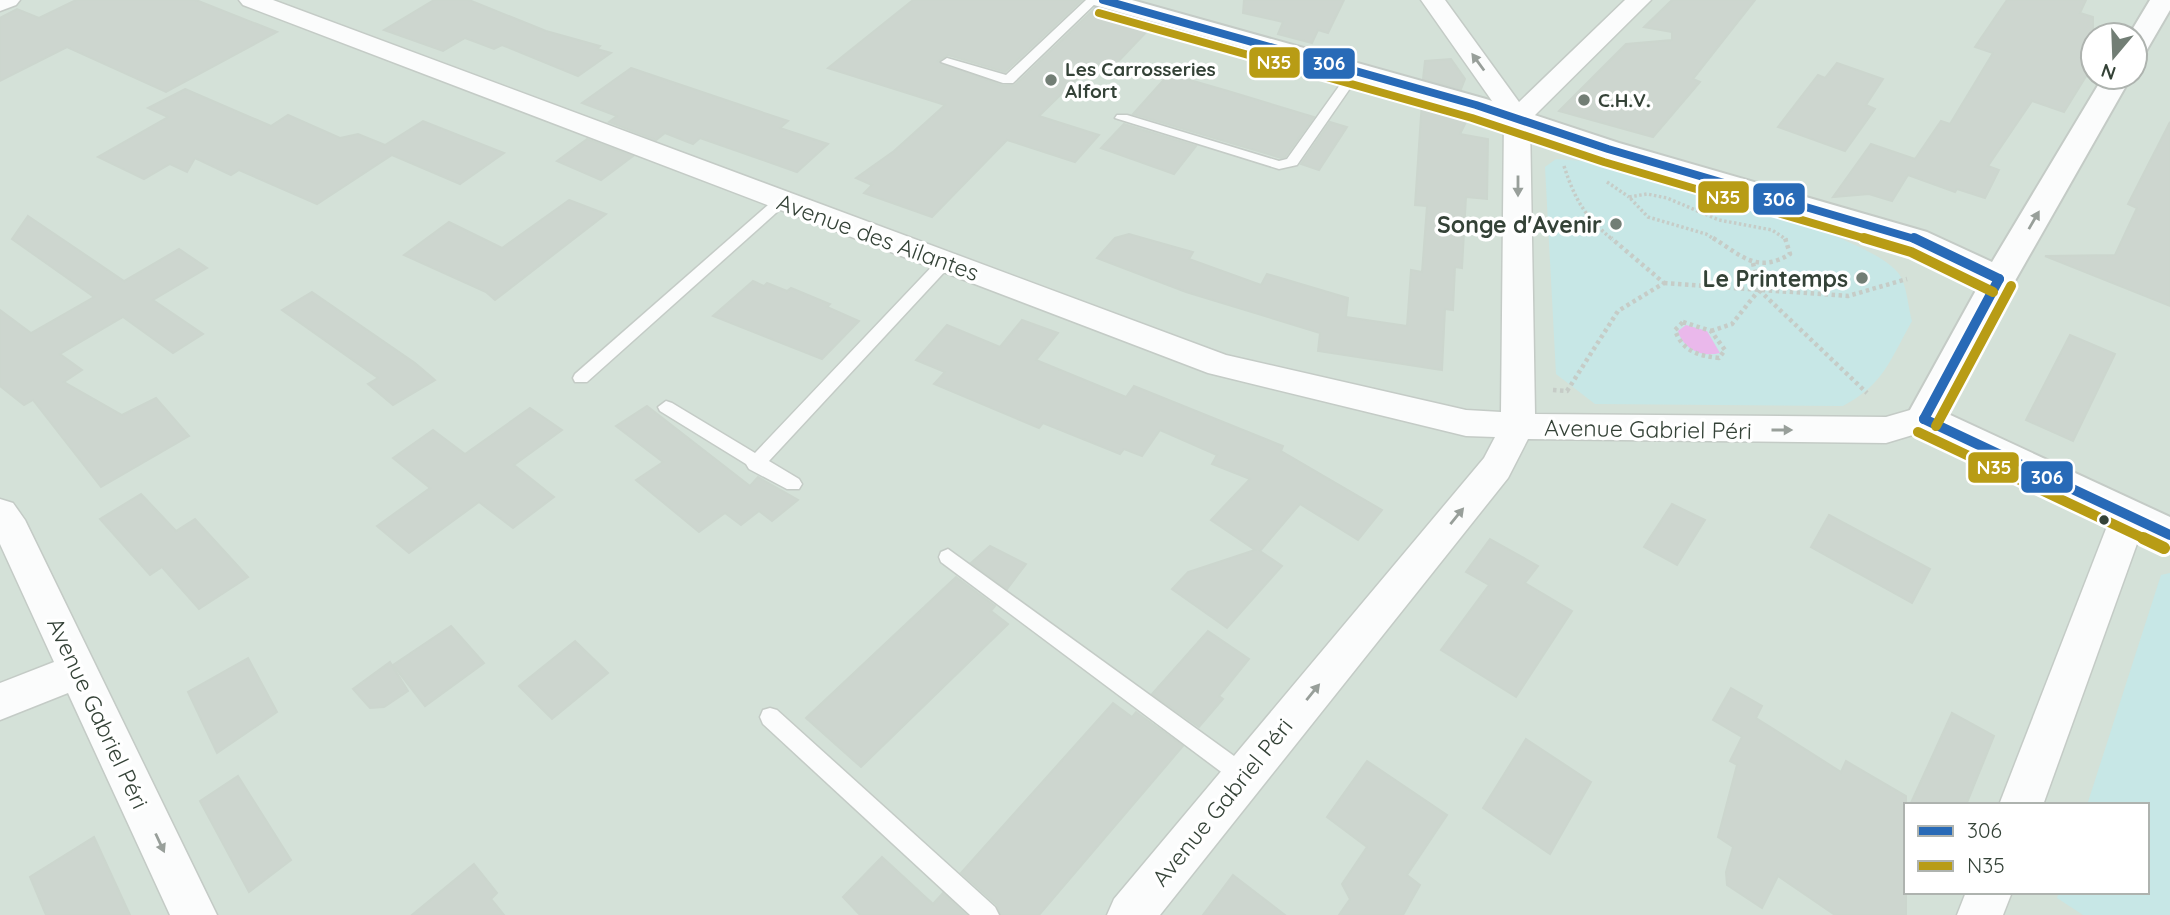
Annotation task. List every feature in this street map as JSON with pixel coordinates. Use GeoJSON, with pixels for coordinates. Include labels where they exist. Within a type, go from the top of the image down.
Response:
{"type":"FeatureCollection","features":[{"type":"Feature","properties":{"kind":"street"},"geometry":{"type":"LineString","coordinates":[[0,4],[8,0]]}},
{"type":"Feature","properties":{"kind":"street","name":"Avenue des Ailantes"},"geometry":{"type":"LineString","coordinates":[[251,0],[1220,365],[1466,423],[1518,407]]}},
{"type":"Feature","properties":{"kind":"street"},"geometry":{"type":"LineString","coordinates":[[1103,0],[1517,118],[1642,159],[1916,239],[1999,279]]}},
{"type":"Feature","properties":{"kind":"street"},"geometry":{"type":"LineString","coordinates":[[1433,0],[1517,118],[1518,407]]}},
{"type":"Feature","properties":{"kind":"street"},"geometry":{"type":"LineString","coordinates":[[1517,118],[1639,0]]}},
{"type":"Feature","properties":{"kind":"street"},"geometry":{"type":"LineString","coordinates":[[2149,24],[2163,0]]}},
{"type":"Feature","properties":{"kind":"street"},"geometry":{"type":"LineString","coordinates":[[2110,91],[1999,279],[1924,419],[2170,535]]}},
{"type":"Feature","properties":{"kind":"street","name":"Avenue Gabriel Péri"},"geometry":{"type":"LineString","coordinates":[[1130,915],[1496,468],[1518,407],[1575,429],[1886,430],[1924,419]]}},
{"type":"Feature","properties":{"kind":"street","name":"Avenue Gabriel Péri"},"geometry":{"type":"LineString","coordinates":[[0,513],[12,530],[194,915]]}},
{"type":"Feature","properties":{"kind":"street"},"geometry":{"type":"LineString","coordinates":[[2022,803],[2129,516]]}},
{"type":"Feature","properties":{"kind":"street"},"geometry":{"type":"LineString","coordinates":[[0,702],[79,670]]}},
{"type":"Feature","properties":{"kind":"street"},"geometry":{"type":"LineString","coordinates":[[1980,915],[1988,894]]}},
{"type":"Feature","properties":{"kind":"lane"},"geometry":{"type":"LineString","coordinates":[[947,62],[1008,80],[1093,0]]}},
{"type":"Feature","properties":{"kind":"lane"},"geometry":{"type":"LineString","coordinates":[[1122,118],[1279,165],[1292,162],[1356,71]]}},
{"type":"Feature","properties":{"kind":"lane"},"geometry":{"type":"LineString","coordinates":[[581,377],[781,201]]}},
{"type":"Feature","properties":{"kind":"lane"},"geometry":{"type":"LineString","coordinates":[[755,464],[945,262]]}},
{"type":"Feature","properties":{"kind":"lane"},"geometry":{"type":"LineString","coordinates":[[666,407],[755,464],[793,484]]}},
{"type":"Feature","properties":{"kind":"lane"},"geometry":{"type":"LineString","coordinates":[[948,557],[1244,776]]}},
{"type":"Feature","properties":{"kind":"lane"},"geometry":{"type":"LineString","coordinates":[[770,717],[987,915]]}},
{"type":"Feature","properties":{"kind":"path"},"geometry":{"type":"LineString","coordinates":[[1562,159],[1574,198],[1589,218],[1621,249],[1664,283],[1848,296],[1907,279]]}},
{"type":"Feature","properties":{"kind":"path"},"geometry":{"type":"LineString","coordinates":[[1753,263],[1775,263],[1784,259],[1790,254],[1787,240],[1772,230],[1722,221],[1675,199],[1647,194],[1629,197],[1648,217],[1706,234],[1753,263],[1759,290],[1867,393]]}},
{"type":"Feature","properties":{"kind":"path"},"geometry":{"type":"LineString","coordinates":[[1518,407],[1567,391],[1618,311],[1664,283]]}},
{"type":"Feature","properties":{"kind":"path"},"geometry":{"type":"LineString","coordinates":[[1711,331],[1725,350],[1719,358],[1693,353],[1677,338],[1675,330],[1683,322],[1711,331],[1738,319],[1759,290]]}},
{"type":"Feature","properties":{"kind":"shaded area"},"geometry":{"type":"Polygon","coordinates":[[[0,0],[2170,0],[2170,915],[0,915],[0,0]]]}},
{"type":"Feature","properties":{"kind":"shaded area"},"geometry":{"type":"Polygon","coordinates":[[[1556,159],[1583,161],[1752,207],[1844,240],[1878,257],[1899,274],[1906,290],[1912,321],[1877,380],[1857,398],[1843,406],[1595,404],[1556,374],[1545,167],[1556,159]]]}},
{"type":"Feature","properties":{"kind":"shaded area"},"geometry":{"type":"Polygon","coordinates":[[[1686,325],[1707,331],[1720,353],[1700,353],[1684,343],[1678,331],[1686,325]]]}},
{"type":"Feature","properties":{"kind":"shaded area"},"geometry":{"type":"Polygon","coordinates":[[[2170,573],[2170,915],[2083,915],[2057,898],[2058,894],[2149,894],[2149,803],[2088,803],[2161,575],[2170,573]]]}},
{"type":"Feature","properties":{"kind":"building"},"geometry":{"type":"Polygon","coordinates":[[[76,0],[196,0],[277,32],[166,92],[67,47],[0,81],[0,18],[17,9],[39,18],[76,0]]]}},
{"type":"Feature","properties":{"kind":"building"},"geometry":{"type":"Polygon","coordinates":[[[434,0],[469,0],[546,31],[600,46],[597,49],[611,53],[578,76],[502,45],[494,49],[465,38],[443,51],[384,30],[434,0]]]}},
{"type":"Feature","properties":{"kind":"building"},"geometry":{"type":"Polygon","coordinates":[[[913,0],[1082,0],[1005,72],[948,55],[938,61],[1003,86],[1015,85],[1095,8],[1153,25],[1110,70],[1092,64],[1039,116],[1099,135],[1075,162],[1007,140],[932,217],[864,193],[872,185],[856,178],[894,151],[945,105],[828,68],[913,0]]]}},
{"type":"Feature","properties":{"kind":"building"},"geometry":{"type":"Polygon","coordinates":[[[1244,0],[1344,0],[1328,33],[1318,30],[1312,43],[1278,34],[1283,22],[1243,13],[1244,0]]]}},
{"type":"Feature","properties":{"kind":"building"},"geometry":{"type":"Polygon","coordinates":[[[1672,0],[1755,0],[1693,79],[1700,82],[1653,137],[1559,111],[1626,44],[1672,40],[1672,32],[1644,27],[1672,0]]]}},
{"type":"Feature","properties":{"kind":"building"},"geometry":{"type":"Polygon","coordinates":[[[2007,0],[2086,0],[2080,13],[2093,17],[2093,21],[2079,21],[2079,88],[2064,112],[2032,101],[1988,166],[1999,170],[1985,198],[1957,189],[1955,192],[1908,175],[1892,201],[1869,194],[1833,197],[1871,144],[1915,159],[1941,121],[1950,124],[1993,53],[1975,47],[2007,0]]]}},
{"type":"Feature","properties":{"kind":"building"},"geometry":{"type":"Polygon","coordinates":[[[1451,59],[1465,79],[1461,89],[1423,79],[1425,61],[1451,59]]]}},
{"type":"Feature","properties":{"kind":"building"},"geometry":{"type":"Polygon","coordinates":[[[1837,63],[1883,79],[1866,105],[1875,109],[1845,151],[1778,127],[1818,75],[1825,78],[1837,63]]]}},
{"type":"Feature","properties":{"kind":"building"},"geometry":{"type":"Polygon","coordinates":[[[631,68],[788,121],[780,128],[828,144],[797,172],[700,138],[693,144],[665,133],[656,140],[609,122],[617,116],[582,103],[631,68]]]}},
{"type":"Feature","properties":{"kind":"building"},"geometry":{"type":"Polygon","coordinates":[[[1169,74],[1314,117],[1285,157],[1281,158],[1133,114],[1169,74]]]}},
{"type":"Feature","properties":{"kind":"building"},"geometry":{"type":"Polygon","coordinates":[[[185,89],[271,126],[288,115],[340,138],[358,134],[385,145],[423,121],[504,153],[460,184],[392,155],[317,204],[239,170],[231,175],[195,158],[187,172],[170,164],[144,179],[98,157],[168,117],[148,108],[185,89]]]}},
{"type":"Feature","properties":{"kind":"building"},"geometry":{"type":"Polygon","coordinates":[[[1422,101],[1468,118],[1460,134],[1488,139],[1487,199],[1466,197],[1462,268],[1455,267],[1453,310],[1445,309],[1442,370],[1318,351],[1320,333],[1186,292],[1097,258],[1115,238],[1129,234],[1193,252],[1189,259],[1261,285],[1267,274],[1348,298],[1346,317],[1407,326],[1411,270],[1422,272],[1427,206],[1415,205],[1422,101]]]}},
{"type":"Feature","properties":{"kind":"building"},"geometry":{"type":"Polygon","coordinates":[[[1330,122],[1347,127],[1319,170],[1301,164],[1330,122]]]}},
{"type":"Feature","properties":{"kind":"building"},"geometry":{"type":"Polygon","coordinates":[[[2170,122],[2170,306],[2045,256],[2115,255],[2137,208],[2128,204],[2170,122]]]}},
{"type":"Feature","properties":{"kind":"building"},"geometry":{"type":"Polygon","coordinates":[[[1124,124],[1196,146],[1174,174],[1101,148],[1124,124]]]}},
{"type":"Feature","properties":{"kind":"building"},"geometry":{"type":"Polygon","coordinates":[[[587,139],[633,156],[601,180],[557,161],[587,139]]]}},
{"type":"Feature","properties":{"kind":"building"},"geometry":{"type":"Polygon","coordinates":[[[569,200],[606,214],[495,300],[486,292],[404,255],[449,222],[502,248],[569,200]]]}},
{"type":"Feature","properties":{"kind":"building"},"geometry":{"type":"Polygon","coordinates":[[[28,216],[124,281],[179,249],[207,268],[153,300],[203,334],[173,353],[123,317],[60,354],[82,370],[64,382],[122,415],[156,398],[189,436],[101,487],[33,400],[24,405],[0,386],[0,310],[31,333],[94,297],[12,239],[28,216]]]}},
{"type":"Feature","properties":{"kind":"building"},"geometry":{"type":"Polygon","coordinates":[[[753,281],[787,291],[791,288],[830,304],[827,307],[859,321],[822,359],[713,316],[753,281]]]}},
{"type":"Feature","properties":{"kind":"building"},"geometry":{"type":"Polygon","coordinates":[[[312,292],[415,363],[435,380],[393,405],[368,384],[378,378],[282,310],[312,292]]]}},
{"type":"Feature","properties":{"kind":"building"},"geometry":{"type":"Polygon","coordinates":[[[1022,320],[1058,333],[1036,360],[1126,397],[1134,386],[1283,446],[1281,451],[1382,510],[1358,540],[1300,504],[1260,551],[1282,566],[1227,628],[1172,589],[1188,572],[1255,550],[1211,520],[1250,479],[1212,464],[1217,455],[1160,430],[1142,456],[1124,449],[1120,454],[1043,423],[1039,428],[934,384],[945,372],[916,360],[947,325],[1000,347],[1022,320]]]}},
{"type":"Feature","properties":{"kind":"building"},"geometry":{"type":"Polygon","coordinates":[[[2070,335],[2115,354],[2073,441],[2026,420],[2070,335]]]}},
{"type":"Feature","properties":{"kind":"building"},"geometry":{"type":"Polygon","coordinates":[[[647,406],[750,486],[758,477],[798,500],[772,521],[759,511],[741,525],[725,513],[699,532],[636,480],[663,462],[616,426],[647,406]]]}},
{"type":"Feature","properties":{"kind":"building"},"geometry":{"type":"Polygon","coordinates":[[[530,408],[562,430],[514,465],[554,497],[513,528],[479,502],[409,553],[377,526],[430,488],[393,458],[433,430],[465,454],[530,408]]]}},
{"type":"Feature","properties":{"kind":"building"},"geometry":{"type":"Polygon","coordinates":[[[141,494],[176,531],[195,519],[248,577],[199,609],[162,567],[150,575],[100,519],[141,494]]]}},
{"type":"Feature","properties":{"kind":"building"},"geometry":{"type":"Polygon","coordinates":[[[1672,504],[1705,520],[1677,565],[1644,547],[1672,504]]]}},
{"type":"Feature","properties":{"kind":"building"},"geometry":{"type":"Polygon","coordinates":[[[1829,515],[1930,569],[1912,603],[1811,547],[1829,515]]]}},
{"type":"Feature","properties":{"kind":"building"},"geometry":{"type":"Polygon","coordinates":[[[1490,539],[1538,566],[1525,583],[1572,611],[1516,697],[1441,650],[1489,585],[1466,572],[1490,539]]]}},
{"type":"Feature","properties":{"kind":"building"},"geometry":{"type":"Polygon","coordinates":[[[990,546],[1026,564],[1007,589],[971,563],[990,546]]]}},
{"type":"Feature","properties":{"kind":"building"},"geometry":{"type":"Polygon","coordinates":[[[956,577],[995,606],[991,611],[1008,624],[861,767],[806,718],[956,577]]]}},
{"type":"Feature","properties":{"kind":"building"},"geometry":{"type":"Polygon","coordinates":[[[451,626],[484,663],[425,706],[393,665],[451,626]]]}},
{"type":"Feature","properties":{"kind":"building"},"geometry":{"type":"Polygon","coordinates":[[[1208,631],[1249,659],[1219,696],[1223,699],[1199,727],[1152,694],[1208,631]]]}},
{"type":"Feature","properties":{"kind":"building"},"geometry":{"type":"Polygon","coordinates":[[[575,641],[608,673],[552,719],[519,686],[575,641]]]}},
{"type":"Feature","properties":{"kind":"building"},"geometry":{"type":"Polygon","coordinates":[[[248,658],[277,712],[217,753],[188,692],[248,658]]]}},
{"type":"Feature","properties":{"kind":"building"},"geometry":{"type":"Polygon","coordinates":[[[390,662],[408,691],[384,707],[370,708],[353,689],[390,662]]]}},
{"type":"Feature","properties":{"kind":"building"},"geometry":{"type":"Polygon","coordinates":[[[1731,688],[1762,706],[1756,718],[1841,772],[1846,761],[1906,796],[1906,915],[1835,915],[1778,876],[1762,908],[1727,885],[1726,872],[1733,847],[1718,837],[1737,765],[1730,761],[1742,737],[1713,720],[1731,688]]]}},
{"type":"Feature","properties":{"kind":"building"},"geometry":{"type":"Polygon","coordinates":[[[1113,703],[1132,717],[1136,712],[1183,746],[1039,915],[1001,915],[997,905],[961,873],[1113,703]]]}},
{"type":"Feature","properties":{"kind":"building"},"geometry":{"type":"Polygon","coordinates":[[[1952,713],[1994,736],[1967,803],[1911,803],[1952,713]]]}},
{"type":"Feature","properties":{"kind":"building"},"geometry":{"type":"Polygon","coordinates":[[[1526,739],[1591,782],[1550,854],[1483,808],[1526,739]]]}},
{"type":"Feature","properties":{"kind":"building"},"geometry":{"type":"Polygon","coordinates":[[[1367,761],[1447,815],[1407,875],[1420,885],[1403,915],[1339,915],[1350,899],[1342,884],[1367,847],[1327,817],[1367,761]]]}},
{"type":"Feature","properties":{"kind":"building"},"geometry":{"type":"Polygon","coordinates":[[[238,776],[291,860],[249,892],[200,801],[238,776]]]}},
{"type":"Feature","properties":{"kind":"building"},"geometry":{"type":"Polygon","coordinates":[[[94,837],[130,915],[46,915],[30,877],[94,837]]]}},
{"type":"Feature","properties":{"kind":"building"},"geometry":{"type":"Polygon","coordinates":[[[882,857],[933,904],[943,893],[966,915],[860,915],[843,897],[882,857]]]}},
{"type":"Feature","properties":{"kind":"building"},"geometry":{"type":"Polygon","coordinates":[[[474,864],[497,893],[491,899],[504,915],[412,915],[474,864]]]}},
{"type":"Feature","properties":{"kind":"building"},"geometry":{"type":"Polygon","coordinates":[[[1233,875],[1285,915],[1203,915],[1233,875]]]}},
{"type":"Feature","properties":{"kind":"transit line","name":"306"},"geometry":{"type":"LineString","coordinates":[[1103,0],[1476,105],[1608,149],[1916,239],[1999,279]]}},
{"type":"Feature","properties":{"kind":"transit line","name":"N35"},"geometry":{"type":"LineString","coordinates":[[1099,13],[1472,118],[1604,162],[1911,252],[1993,292]]}},
{"type":"Feature","properties":{"kind":"transit line","name":"306"},"geometry":{"type":"LineString","coordinates":[[1924,419],[1999,279]]}},
{"type":"Feature","properties":{"kind":"transit line","name":"N35"},"geometry":{"type":"LineString","coordinates":[[1936,426],[2011,286]]}},
{"type":"Feature","properties":{"kind":"transit line","name":"306"},"geometry":{"type":"LineString","coordinates":[[1924,419],[2170,535]]}},
{"type":"Feature","properties":{"kind":"transit line","name":"N35"},"geometry":{"type":"LineString","coordinates":[[1918,432],[2164,548]]}},
{"type":"Feature","properties":{"kind":"place","name":"Les Carrosseries Alfort"},"geometry":{"type":"Point","coordinates":[1051,80]}},
{"type":"Feature","properties":{"kind":"place","name":"C.H.V."},"geometry":{"type":"Point","coordinates":[1584,100]}},
{"type":"Feature","properties":{"kind":"place","name":"Songe d'Avenir"},"geometry":{"type":"Point","coordinates":[1616,224]}},
{"type":"Feature","properties":{"kind":"place","name":"Le Printemps"},"geometry":{"type":"Point","coordinates":[1862,278]}}]}
